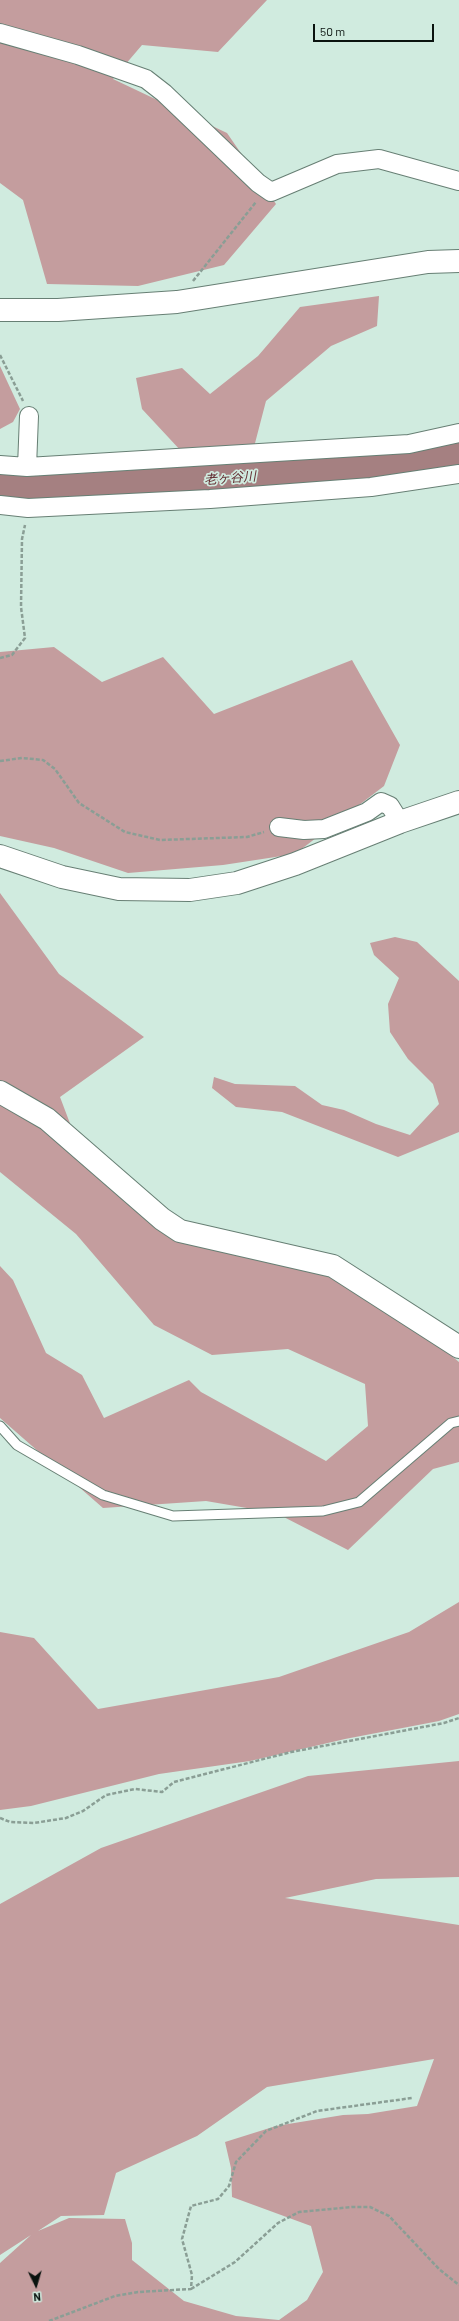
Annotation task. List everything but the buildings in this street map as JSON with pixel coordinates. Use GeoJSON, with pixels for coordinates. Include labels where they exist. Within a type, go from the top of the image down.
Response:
{"type":"FeatureCollection","features":[{"type":"Feature","properties":{"kind":"street"},"geometry":{"type":"LineString","coordinates":[[0,33],[78,55],[146,79],[164,93],[245,172],[271,192],[337,164],[379,159],[459,181]]}},
{"type":"Feature","properties":{"kind":"street"},"geometry":{"type":"LineString","coordinates":[[0,310],[58,310],[177,302],[428,262],[459,261]]}},
{"type":"Feature","properties":{"kind":"street"},"geometry":{"type":"LineString","coordinates":[[27,467],[29,416]]}},
{"type":"Feature","properties":{"kind":"street"},"geometry":{"type":"LineString","coordinates":[[0,465],[27,467],[409,444],[459,434]]}},
{"type":"Feature","properties":{"kind":"street"},"geometry":{"type":"LineString","coordinates":[[0,505],[28,508],[210,499],[371,487],[459,474]]}},
{"type":"Feature","properties":{"kind":"street"},"geometry":{"type":"LineString","coordinates":[[279,827],[304,830],[324,829],[367,812],[381,802],[390,806],[400,822]]}},
{"type":"Feature","properties":{"kind":"street"},"geometry":{"type":"LineString","coordinates":[[0,856],[62,877],[119,889],[190,890],[238,883],[295,864],[400,822],[459,804]]}},
{"type":"Feature","properties":{"kind":"street"},"geometry":{"type":"LineString","coordinates":[[0,1092],[47,1119],[162,1219],[180,1231],[333,1266],[459,1347]]}},
{"type":"Feature","properties":{"kind":"lane"},"geometry":{"type":"LineString","coordinates":[[0,1426],[17,1445],[103,1495],[173,1516],[323,1511],[359,1502],[451,1423],[459,1421]]}},
{"type":"Feature","properties":{"kind":"path"},"geometry":{"type":"LineString","coordinates":[[177,302],[210,257],[267,190]]}},
{"type":"Feature","properties":{"kind":"path"},"geometry":{"type":"LineString","coordinates":[[0,355],[29,416]]}},
{"type":"Feature","properties":{"kind":"path"},"geometry":{"type":"LineString","coordinates":[[0,658],[12,655],[25,638],[21,606],[22,540],[28,508]]}},
{"type":"Feature","properties":{"kind":"path"},"geometry":{"type":"LineString","coordinates":[[0,761],[22,758],[43,760],[55,769],[79,803],[125,832],[160,840],[239,838],[279,827]]}},
{"type":"Feature","properties":{"kind":"path"},"geometry":{"type":"LineString","coordinates":[[0,1818],[10,1822],[34,1823],[66,1818],[83,1811],[106,1796],[135,1789],[162,1792],[174,1782],[284,1754],[444,1723],[459,1718]]}},
{"type":"Feature","properties":{"kind":"path"},"geometry":{"type":"LineString","coordinates":[[191,2289],[192,2275],[182,2239],[191,2206],[218,2199],[229,2186],[236,2162],[266,2131],[317,2111],[412,2098]]}},
{"type":"Feature","properties":{"kind":"path"},"geometry":{"type":"LineString","coordinates":[[49,2321],[115,2296],[138,2292],[191,2289],[235,2262],[278,2223],[298,2212],[352,2207],[370,2207],[389,2216],[439,2269],[459,2285]]}},
{"type":"Feature","properties":{"kind":"shaded area"},"geometry":{"type":"Polygon","coordinates":[[[0,0],[267,0],[218,52],[142,45],[113,79],[227,133],[276,204],[224,265],[138,286],[47,284],[23,200],[0,183],[0,0]]]}},
{"type":"Feature","properties":{"kind":"shaded area"},"geometry":{"type":"Polygon","coordinates":[[[379,296],[377,326],[331,346],[266,401],[254,447],[182,452],[142,409],[136,378],[182,368],[210,394],[258,356],[300,307],[379,296]]]}},
{"type":"Feature","properties":{"kind":"shaded area"},"geometry":{"type":"Polygon","coordinates":[[[0,366],[20,409],[13,422],[0,429],[0,366]]]}},
{"type":"Feature","properties":{"kind":"shaded area"},"geometry":{"type":"Polygon","coordinates":[[[54,647],[102,682],[163,657],[214,714],[352,660],[400,745],[384,786],[295,854],[223,865],[128,873],[54,848],[0,836],[0,652],[54,647]]]}},
{"type":"Feature","properties":{"kind":"shaded area"},"geometry":{"type":"Polygon","coordinates":[[[0,893],[59,974],[144,1037],[60,1097],[77,1142],[173,1235],[331,1270],[431,1339],[459,1362],[459,1462],[433,1469],[348,1550],[276,1513],[206,1501],[103,1508],[0,1418],[0,1266],[13,1280],[46,1353],[82,1375],[104,1418],[189,1380],[201,1392],[326,1461],[368,1426],[365,1384],[288,1349],[212,1355],[154,1325],[76,1234],[0,1172],[0,893]]]}},
{"type":"Feature","properties":{"kind":"shaded area"},"geometry":{"type":"Polygon","coordinates":[[[395,937],[417,942],[459,981],[459,1132],[398,1157],[282,1112],[236,1107],[212,1088],[214,1077],[235,1084],[295,1086],[322,1105],[344,1110],[376,1124],[410,1135],[439,1104],[433,1084],[408,1059],[390,1032],[388,1004],[399,978],[374,955],[370,943],[395,937]]]}},
{"type":"Feature","properties":{"kind":"shaded area"},"geometry":{"type":"Polygon","coordinates":[[[459,1602],[459,1714],[439,1721],[345,1739],[250,1761],[159,1774],[31,1806],[0,1810],[0,1632],[34,1638],[98,1709],[279,1677],[409,1632],[459,1602]]]}},
{"type":"Feature","properties":{"kind":"shaded area"},"geometry":{"type":"Polygon","coordinates":[[[459,1761],[459,1877],[376,1879],[285,1898],[459,1925],[459,2321],[0,2321],[0,2263],[31,2235],[0,2255],[0,1904],[101,1848],[308,1776],[459,1761]],[[434,2059],[267,2087],[197,2136],[116,2173],[104,2215],[61,2216],[38,2231],[69,2218],[125,2219],[132,2243],[132,2260],[184,2301],[236,2316],[279,2320],[307,2300],[323,2272],[311,2226],[232,2197],[231,2168],[225,2142],[276,2126],[343,2115],[368,2114],[417,2106],[434,2059]]]}},
{"type":"Feature","properties":{"kind":"waterway","name":"老ヶ谷川"},"geometry":{"type":"LineString","coordinates":[[0,482],[79,488],[374,469],[459,454]]}}]}
